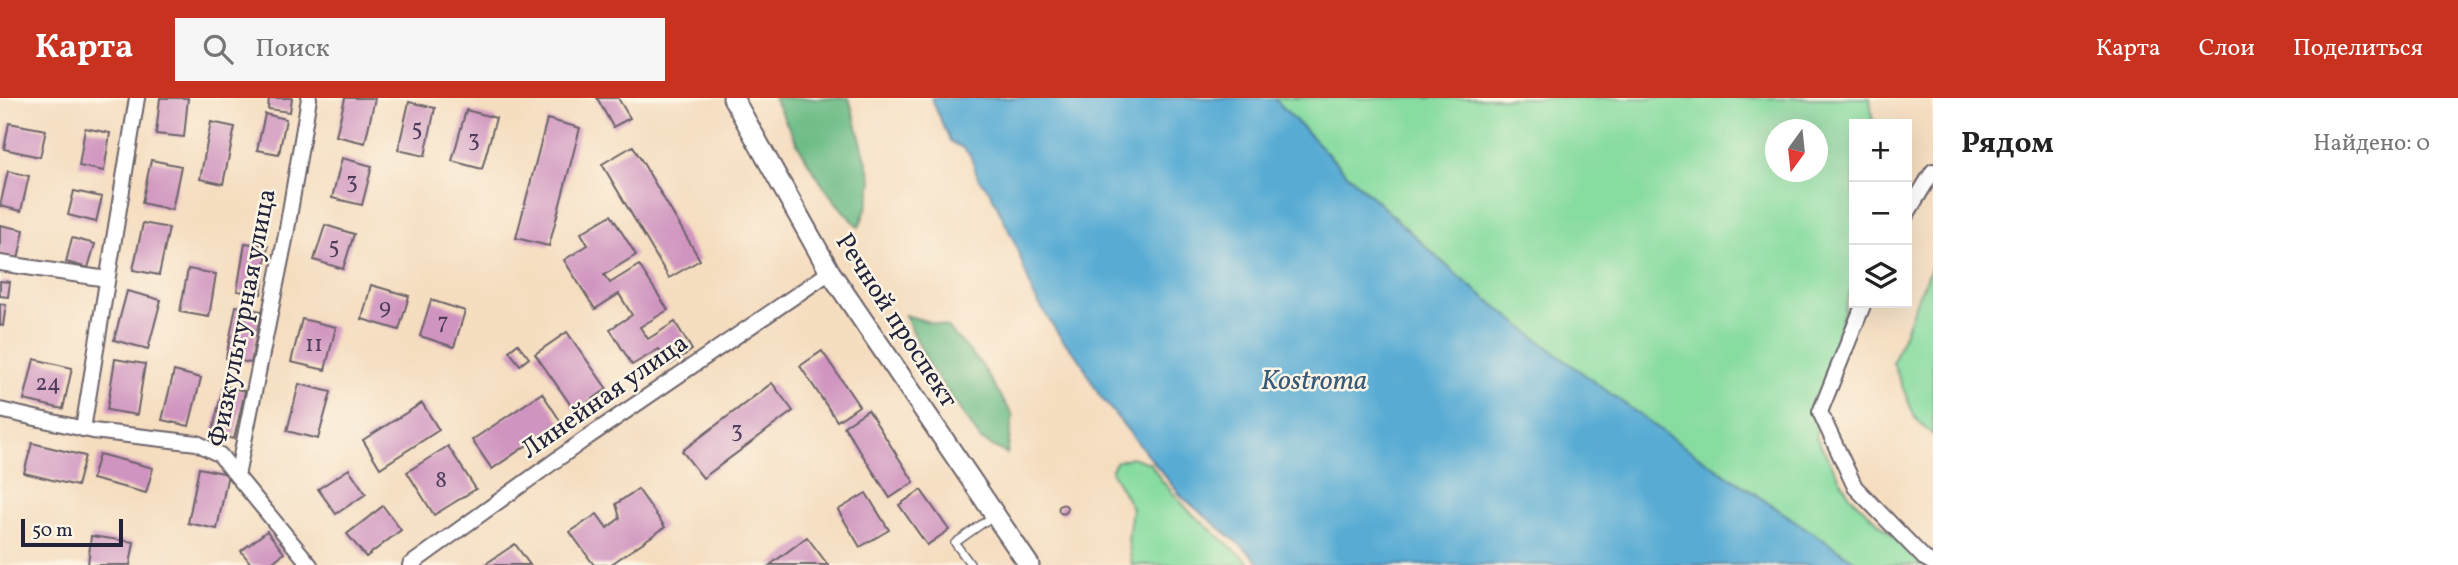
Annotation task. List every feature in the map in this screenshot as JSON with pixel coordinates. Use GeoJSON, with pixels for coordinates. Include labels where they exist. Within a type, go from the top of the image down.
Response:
{"type":"FeatureCollection","features":[{"type":"Feature","properties":{"kind":"street"},"geometry":{"type":"LineString","coordinates":[[83,429],[137,98]]}},
{"type":"Feature","properties":{"kind":"street","name":"Физкультурная улица"},"geometry":{"type":"LineString","coordinates":[[309,98],[286,234],[237,476],[310,565]]}},
{"type":"Feature","properties":{"kind":"street","name":"Речной проспект"},"geometry":{"type":"LineString","coordinates":[[733,98],[830,272],[1029,565]]}},
{"type":"Feature","properties":{"kind":"street"},"geometry":{"type":"LineString","coordinates":[[1912,206],[1933,171]]}},
{"type":"Feature","properties":{"kind":"street"},"geometry":{"type":"LineString","coordinates":[[0,263],[107,279]]}},
{"type":"Feature","properties":{"kind":"street","name":"Линейная улица"},"geometry":{"type":"LineString","coordinates":[[410,565],[588,437],[830,272]]}},
{"type":"Feature","properties":{"kind":"street"},"geometry":{"type":"LineString","coordinates":[[1862,308],[1820,412],[1855,488],[1924,558],[1933,563]]}},
{"type":"Feature","properties":{"kind":"street"},"geometry":{"type":"LineString","coordinates":[[0,410],[83,429],[197,443],[219,455],[237,476]]}},
{"type":"Feature","properties":{"kind":"lane"},"geometry":{"type":"LineString","coordinates":[[971,565],[955,543],[994,515]]}},
{"type":"Feature","properties":{"kind":"green space"},"geometry":{"type":"Polygon","coordinates":[[[774,98],[849,98],[872,181],[868,204],[859,227],[822,183],[774,98]]]}},
{"type":"Feature","properties":{"kind":"green space"},"geometry":{"type":"Polygon","coordinates":[[[1274,98],[1870,98],[1872,119],[1849,119],[1849,295],[1816,406],[1816,437],[1850,496],[1924,565],[1861,565],[1670,437],[1559,356],[1459,277],[1345,172],[1274,98]]]}},
{"type":"Feature","properties":{"kind":"green space"},"geometry":{"type":"Polygon","coordinates":[[[1933,265],[1933,435],[1915,418],[1893,363],[1933,265]]]}},
{"type":"Feature","properties":{"kind":"green space"},"geometry":{"type":"Polygon","coordinates":[[[905,315],[947,327],[981,364],[1013,416],[1007,454],[981,440],[929,365],[905,315]]]}},
{"type":"Feature","properties":{"kind":"green space"},"geometry":{"type":"Polygon","coordinates":[[[1131,457],[1150,463],[1189,511],[1252,565],[1132,565],[1128,540],[1132,508],[1111,471],[1116,462],[1131,457]]]}},
{"type":"Feature","properties":{"kind":"water","name":"Kostroma"},"geometry":{"type":"Polygon","coordinates":[[[931,98],[1274,98],[1345,172],[1459,277],[1559,356],[1670,437],[1861,565],[1261,565],[1182,497],[1099,395],[1081,361],[1061,338],[1034,296],[1014,241],[990,191],[979,180],[970,155],[950,141],[931,98]]]}},
{"type":"Feature","properties":{"kind":"building"},"geometry":{"type":"Polygon","coordinates":[[[160,98],[188,98],[184,137],[156,134],[160,98]]]}},
{"type":"Feature","properties":{"kind":"building"},"geometry":{"type":"Polygon","coordinates":[[[269,98],[292,98],[290,112],[268,109],[269,98]]]}},
{"type":"Feature","properties":{"kind":"building"},"geometry":{"type":"Polygon","coordinates":[[[345,98],[375,98],[365,143],[336,136],[345,98]]]}},
{"type":"Feature","properties":{"kind":"building"},"geometry":{"type":"Polygon","coordinates":[[[597,98],[618,98],[630,118],[613,127],[597,98]]]}},
{"type":"Feature","properties":{"kind":"building"},"geometry":{"type":"Polygon","coordinates":[[[409,102],[435,108],[425,156],[398,150],[409,102]]]}},
{"type":"Feature","properties":{"kind":"building"},"geometry":{"type":"Polygon","coordinates":[[[466,110],[496,118],[482,169],[452,161],[466,110]]]}},
{"type":"Feature","properties":{"kind":"building"},"geometry":{"type":"Polygon","coordinates":[[[265,114],[286,119],[279,154],[257,150],[265,114]]]}},
{"type":"Feature","properties":{"kind":"building"},"geometry":{"type":"Polygon","coordinates":[[[547,119],[580,128],[549,246],[516,238],[547,119]]]}},
{"type":"Feature","properties":{"kind":"building"},"geometry":{"type":"Polygon","coordinates":[[[211,122],[235,127],[223,184],[200,179],[211,122]]]}},
{"type":"Feature","properties":{"kind":"building"},"geometry":{"type":"Polygon","coordinates":[[[9,123],[46,130],[40,157],[4,149],[9,123]]]}},
{"type":"Feature","properties":{"kind":"building"},"geometry":{"type":"Polygon","coordinates":[[[85,128],[110,133],[104,171],[79,166],[85,128]]]}},
{"type":"Feature","properties":{"kind":"building"},"geometry":{"type":"Polygon","coordinates":[[[633,146],[700,260],[669,278],[602,164],[633,146]]]}},
{"type":"Feature","properties":{"kind":"building"},"geometry":{"type":"Polygon","coordinates":[[[342,158],[372,166],[362,205],[332,198],[342,158]]]}},
{"type":"Feature","properties":{"kind":"building"},"geometry":{"type":"Polygon","coordinates":[[[151,160],[181,166],[172,210],[142,203],[151,160]]]}},
{"type":"Feature","properties":{"kind":"building"},"geometry":{"type":"Polygon","coordinates":[[[8,171],[29,176],[21,211],[0,206],[8,171]]]}},
{"type":"Feature","properties":{"kind":"building"},"geometry":{"type":"Polygon","coordinates":[[[74,191],[102,197],[96,222],[68,215],[74,191]]]}},
{"type":"Feature","properties":{"kind":"building"},"geometry":{"type":"Polygon","coordinates":[[[611,215],[636,255],[604,275],[610,283],[639,265],[668,310],[640,327],[648,339],[675,322],[692,350],[669,365],[659,349],[632,365],[610,329],[632,315],[619,294],[595,309],[564,260],[588,245],[581,233],[611,215]]]}},
{"type":"Feature","properties":{"kind":"building"},"geometry":{"type":"Polygon","coordinates":[[[143,223],[169,228],[159,275],[133,270],[143,223]]]}},
{"type":"Feature","properties":{"kind":"building"},"geometry":{"type":"Polygon","coordinates":[[[0,225],[24,230],[18,260],[0,257],[0,225]]]}},
{"type":"Feature","properties":{"kind":"building"},"geometry":{"type":"Polygon","coordinates":[[[325,225],[354,234],[343,269],[314,260],[325,225]]]}},
{"type":"Feature","properties":{"kind":"building"},"geometry":{"type":"Polygon","coordinates":[[[72,238],[95,244],[88,268],[66,262],[72,238]]]}},
{"type":"Feature","properties":{"kind":"building"},"geometry":{"type":"Polygon","coordinates":[[[245,243],[268,246],[261,294],[237,291],[245,243]]]}},
{"type":"Feature","properties":{"kind":"building"},"geometry":{"type":"Polygon","coordinates":[[[188,269],[216,274],[209,317],[180,312],[188,269]]]}},
{"type":"Feature","properties":{"kind":"building"},"geometry":{"type":"Polygon","coordinates":[[[0,281],[10,282],[8,297],[0,296],[0,281]]]}},
{"type":"Feature","properties":{"kind":"building"},"geometry":{"type":"Polygon","coordinates":[[[371,285],[409,296],[399,330],[362,319],[371,285]]]}},
{"type":"Feature","properties":{"kind":"building"},"geometry":{"type":"Polygon","coordinates":[[[127,291],[161,300],[148,349],[114,340],[127,291]]]}},
{"type":"Feature","properties":{"kind":"building"},"geometry":{"type":"Polygon","coordinates":[[[431,300],[465,311],[454,347],[420,336],[431,300]]]}},
{"type":"Feature","properties":{"kind":"building"},"geometry":{"type":"Polygon","coordinates":[[[0,304],[6,305],[3,326],[0,325],[0,304]]]}},
{"type":"Feature","properties":{"kind":"building"},"geometry":{"type":"Polygon","coordinates":[[[236,306],[261,311],[251,363],[226,358],[236,306]]]}},
{"type":"Feature","properties":{"kind":"building"},"geometry":{"type":"Polygon","coordinates":[[[302,319],[336,327],[325,370],[291,362],[302,319]]]}},
{"type":"Feature","properties":{"kind":"building"},"geometry":{"type":"Polygon","coordinates":[[[567,332],[607,389],[575,411],[535,354],[567,332]]]}},
{"type":"Feature","properties":{"kind":"building"},"geometry":{"type":"Polygon","coordinates":[[[518,344],[529,358],[520,365],[509,351],[518,344]]]}},
{"type":"Feature","properties":{"kind":"building"},"geometry":{"type":"Polygon","coordinates":[[[822,351],[859,406],[837,421],[800,366],[822,351]]]}},
{"type":"Feature","properties":{"kind":"building"},"geometry":{"type":"Polygon","coordinates":[[[34,359],[72,368],[63,409],[24,400],[34,359]]]}},
{"type":"Feature","properties":{"kind":"building"},"geometry":{"type":"Polygon","coordinates":[[[115,359],[145,364],[137,415],[107,410],[115,359]]]}},
{"type":"Feature","properties":{"kind":"building"},"geometry":{"type":"Polygon","coordinates":[[[174,371],[201,378],[189,426],[162,420],[174,371]]]}},
{"type":"Feature","properties":{"kind":"building"},"geometry":{"type":"Polygon","coordinates":[[[772,383],[793,411],[703,478],[682,451],[772,383]]]}},
{"type":"Feature","properties":{"kind":"building"},"geometry":{"type":"Polygon","coordinates":[[[299,384],[331,392],[318,439],[287,431],[299,384]]]}},
{"type":"Feature","properties":{"kind":"building"},"geometry":{"type":"Polygon","coordinates":[[[223,386],[245,391],[234,439],[212,434],[223,386]]]}},
{"type":"Feature","properties":{"kind":"building"},"geometry":{"type":"Polygon","coordinates":[[[542,393],[561,422],[492,469],[472,440],[542,393]]]}},
{"type":"Feature","properties":{"kind":"building"},"geometry":{"type":"Polygon","coordinates":[[[422,403],[439,430],[380,468],[363,440],[422,403]]]}},
{"type":"Feature","properties":{"kind":"building"},"geometry":{"type":"Polygon","coordinates":[[[868,410],[914,482],[890,498],[844,426],[868,410]]]}},
{"type":"Feature","properties":{"kind":"building"},"geometry":{"type":"Polygon","coordinates":[[[32,443],[85,456],[77,486],[24,473],[32,443]]]}},
{"type":"Feature","properties":{"kind":"building"},"geometry":{"type":"Polygon","coordinates":[[[448,446],[476,489],[434,515],[407,472],[448,446]]]}},
{"type":"Feature","properties":{"kind":"building"},"geometry":{"type":"Polygon","coordinates":[[[99,454],[153,468],[146,493],[92,479],[99,454]]]}},
{"type":"Feature","properties":{"kind":"building"},"geometry":{"type":"Polygon","coordinates":[[[199,468],[228,474],[217,529],[188,523],[199,468]]]}},
{"type":"Feature","properties":{"kind":"building"},"geometry":{"type":"Polygon","coordinates":[[[349,469],[366,494],[336,514],[318,489],[349,469]]]}},
{"type":"Feature","properties":{"kind":"building"},"geometry":{"type":"Polygon","coordinates":[[[638,489],[665,527],[610,565],[594,565],[570,532],[597,514],[607,528],[620,518],[616,504],[638,489]]]}},
{"type":"Feature","properties":{"kind":"building"},"geometry":{"type":"Polygon","coordinates":[[[921,490],[949,530],[927,545],[899,505],[921,490]]]}},
{"type":"Feature","properties":{"kind":"building"},"geometry":{"type":"Polygon","coordinates":[[[866,493],[889,530],[860,547],[838,510],[866,493]]]}},
{"type":"Feature","properties":{"kind":"building"},"geometry":{"type":"Polygon","coordinates":[[[1063,505],[1067,509],[1063,513],[1059,509],[1063,505]]]}},
{"type":"Feature","properties":{"kind":"building"},"geometry":{"type":"Polygon","coordinates":[[[383,506],[401,530],[366,557],[347,534],[383,506]]]}},
{"type":"Feature","properties":{"kind":"building"},"geometry":{"type":"Polygon","coordinates":[[[267,531],[284,553],[269,565],[252,565],[241,551],[267,531]]]}},
{"type":"Feature","properties":{"kind":"building"},"geometry":{"type":"Polygon","coordinates":[[[91,536],[134,542],[130,565],[88,565],[91,536]]]}},
{"type":"Feature","properties":{"kind":"building"},"geometry":{"type":"Polygon","coordinates":[[[807,537],[828,565],[770,565],[807,537]]]}},
{"type":"Feature","properties":{"kind":"building"},"geometry":{"type":"Polygon","coordinates":[[[515,544],[530,565],[484,565],[515,544]]]}}]}
